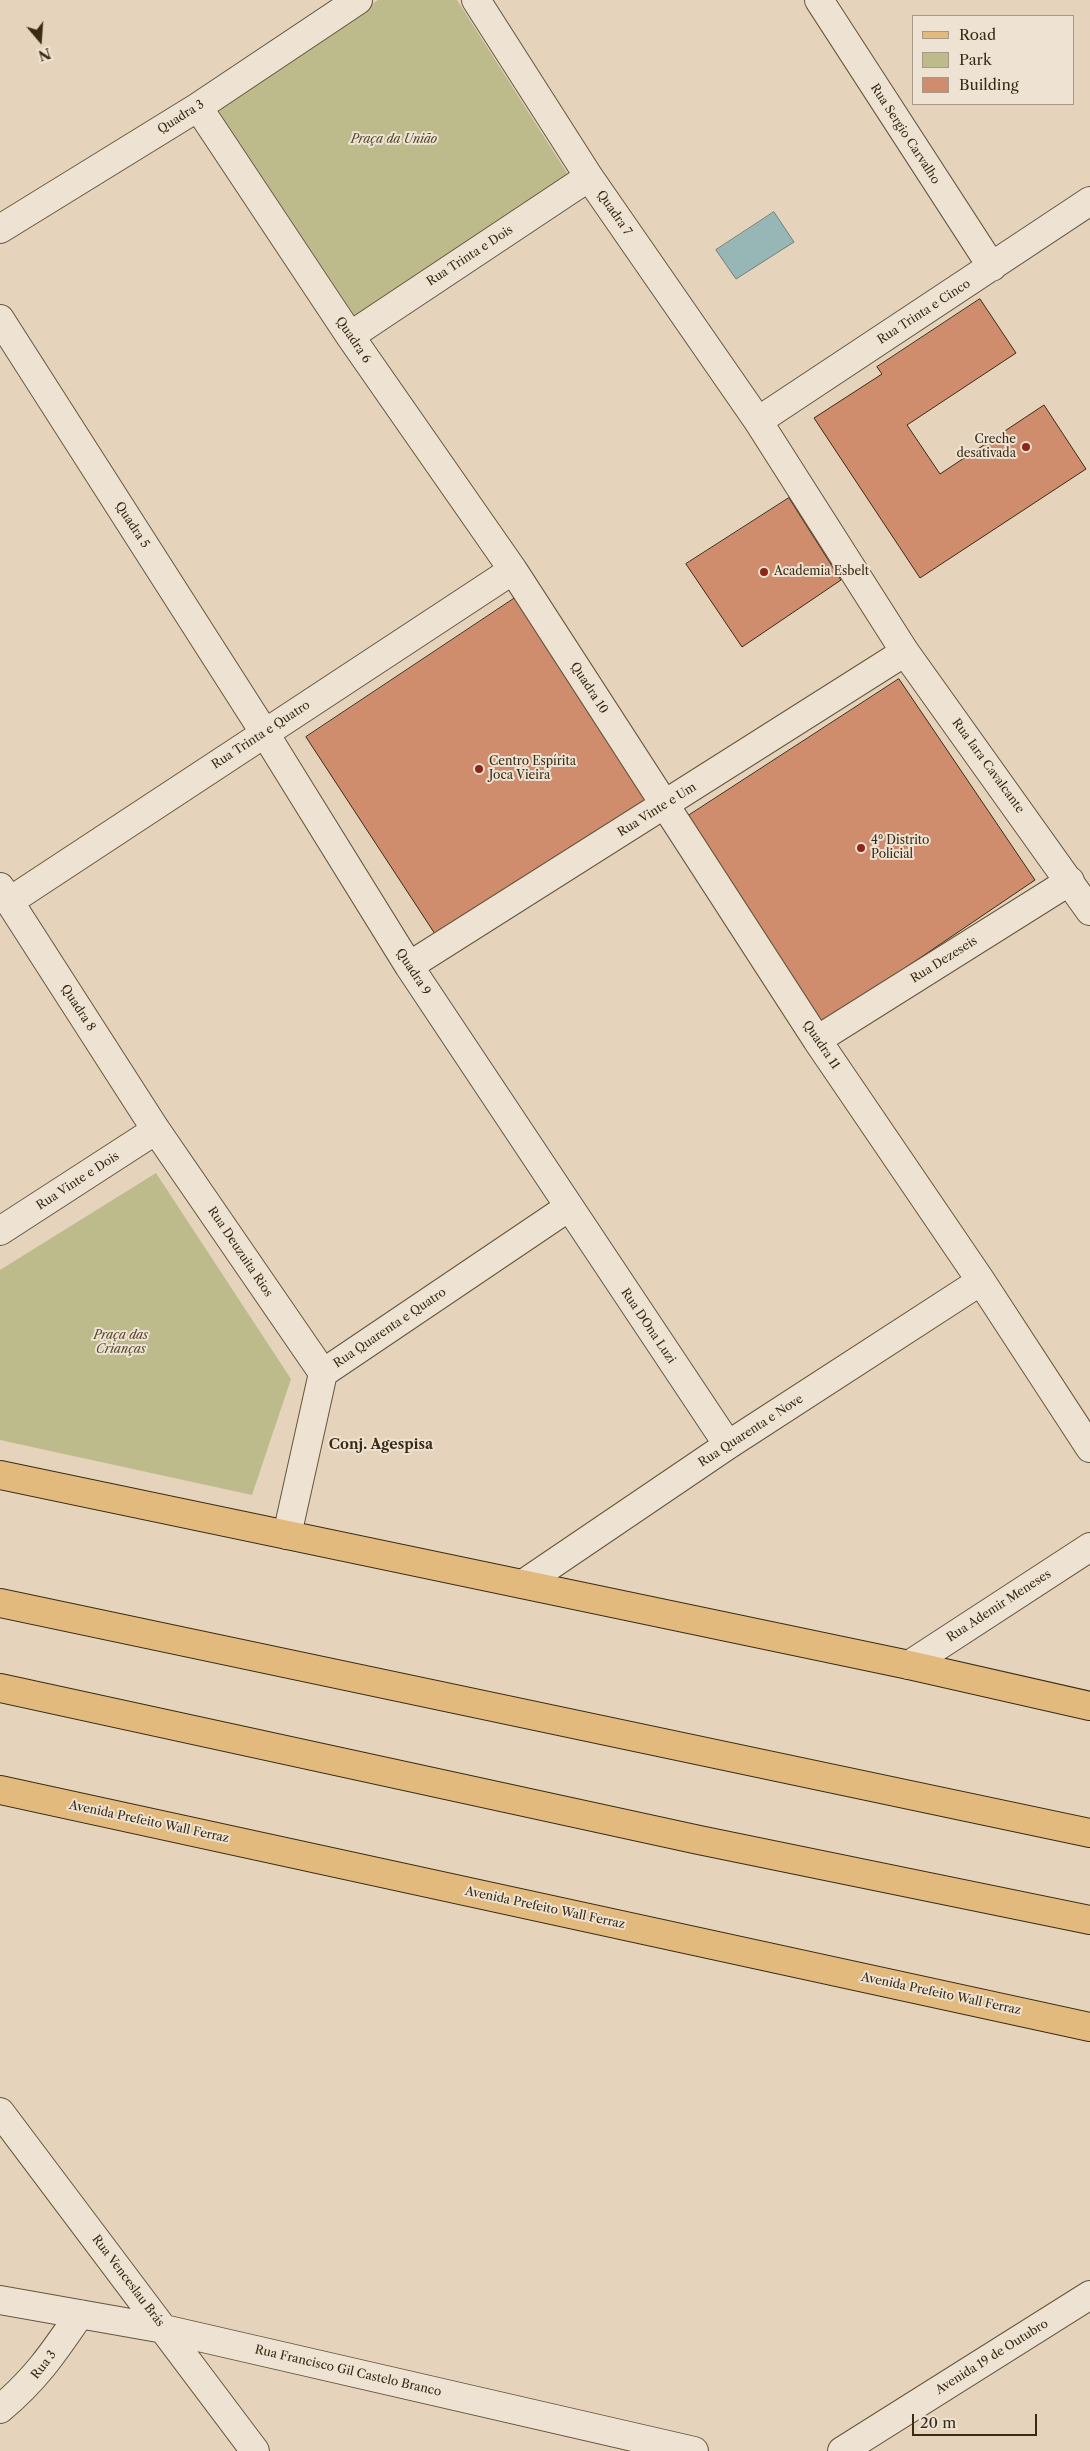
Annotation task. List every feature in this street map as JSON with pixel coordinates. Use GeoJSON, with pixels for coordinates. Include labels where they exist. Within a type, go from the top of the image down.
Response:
{"type":"FeatureCollection","features":[{"type":"Feature","properties":{"kind":"main road"},"geometry":{"type":"LineString","coordinates":[[0,1475],[523,1584],[1090,1706]]}},
{"type":"Feature","properties":{"kind":"main road"},"geometry":{"type":"LineString","coordinates":[[0,1604],[1090,1833]]}},
{"type":"Feature","properties":{"kind":"main road"},"geometry":{"type":"LineString","coordinates":[[0,1688],[699,1840],[1090,1920]]}},
{"type":"Feature","properties":{"kind":"main road","name":"Avenida Prefeito Wall Ferraz"},"geometry":{"type":"LineString","coordinates":[[0,1790],[1090,2027]]}},
{"type":"Feature","properties":{"kind":"street","name":"Quadra 3"},"geometry":{"type":"LineString","coordinates":[[0,229],[198,107],[358,0]]}},
{"type":"Feature","properties":{"kind":"street","name":"Quadra 7"},"geometry":{"type":"LineString","coordinates":[[476,0],[589,178],[758,421]]}},
{"type":"Feature","properties":{"kind":"street","name":"Rua Sergio Carvalho"},"geometry":{"type":"LineString","coordinates":[[819,0],[992,267]]}},
{"type":"Feature","properties":{"kind":"street","name":"Quadra 6"},"geometry":{"type":"LineString","coordinates":[[198,107],[350,336],[513,570]]}},
{"type":"Feature","properties":{"kind":"street","name":"Rua Trinta e Dois"},"geometry":{"type":"LineString","coordinates":[[350,336],[589,178]]}},
{"type":"Feature","properties":{"kind":"street","name":"Rua Trinta e Cinco"},"geometry":{"type":"LineString","coordinates":[[758,421],[1090,201]]}},
{"type":"Feature","properties":{"kind":"street","name":"Quadra 5"},"geometry":{"type":"LineString","coordinates":[[0,318],[264,732]]}},
{"type":"Feature","properties":{"kind":"street"},"geometry":{"type":"LineString","coordinates":[[758,421],[905,652]]}},
{"type":"Feature","properties":{"kind":"street","name":"Rua Trinta e Quatro"},"geometry":{"type":"LineString","coordinates":[[5,894],[264,732],[513,570]]}},
{"type":"Feature","properties":{"kind":"street","name":"Quadra 10"},"geometry":{"type":"LineString","coordinates":[[513,570],[666,805]]}},
{"type":"Feature","properties":{"kind":"street","name":"Rua Vinte e Um"},"geometry":{"type":"LineString","coordinates":[[408,966],[666,805],[905,652]]}},
{"type":"Feature","properties":{"kind":"street","name":"Rua Iara Cavalcante"},"geometry":{"type":"LineString","coordinates":[[905,652],[1090,911]]}},
{"type":"Feature","properties":{"kind":"street","name":"Quadra 9"},"geometry":{"type":"LineString","coordinates":[[264,732],[408,966],[569,1207]]}},
{"type":"Feature","properties":{"kind":"street","name":"Quadra 11"},"geometry":{"type":"LineString","coordinates":[[666,805],[817,1040],[981,1281],[1090,1448]]}},
{"type":"Feature","properties":{"kind":"street","name":"Rua Dezeseis"},"geometry":{"type":"LineString","coordinates":[[817,1040],[1070,881]]}},
{"type":"Feature","properties":{"kind":"street","name":"Quadra 8"},"geometry":{"type":"LineString","coordinates":[[5,894],[156,1130]]}},
{"type":"Feature","properties":{"kind":"street","name":"Rua Vinte e Dois"},"geometry":{"type":"LineString","coordinates":[[0,1231],[156,1130]]}},
{"type":"Feature","properties":{"kind":"street","name":"Rua Deuzuita Rios"},"geometry":{"type":"LineString","coordinates":[[156,1130],[323,1373]]}},
{"type":"Feature","properties":{"kind":"street","name":"Rua Quarenta e Quatro"},"geometry":{"type":"LineString","coordinates":[[287,1535],[323,1373],[569,1207]]}},
{"type":"Feature","properties":{"kind":"street","name":"Rua DOna Luzi"},"geometry":{"type":"LineString","coordinates":[[569,1207],[728,1445]]}},
{"type":"Feature","properties":{"kind":"street","name":"Rua Quarenta e Nove"},"geometry":{"type":"LineString","coordinates":[[523,1584],[728,1445],[981,1281]]}},
{"type":"Feature","properties":{"kind":"street","name":"Rua Ademir Meneses"},"geometry":{"type":"LineString","coordinates":[[909,1666],[1090,1547]]}},
{"type":"Feature","properties":{"kind":"street","name":"Rua Venceslau Brás"},"geometry":{"type":"LineString","coordinates":[[0,2112],[255,2451]]}},
{"type":"Feature","properties":{"kind":"street","name":"Avenida 19 de Outubro"},"geometry":{"type":"LineString","coordinates":[[842,2451],[1090,2295]]}},
{"type":"Feature","properties":{"kind":"street","name":"Rua Francisco Gil Castelo Branco"},"geometry":{"type":"LineString","coordinates":[[0,2300],[164,2329],[694,2451]]}},
{"type":"Feature","properties":{"kind":"street","name":"Rua 3"},"geometry":{"type":"LineString","coordinates":[[0,2409],[26,2387],[52,2356],[80,2314]]}},
{"type":"Feature","properties":{"kind":"green space","name":"Praça da União"},"geometry":{"type":"Polygon","coordinates":[[[378,0],[457,0],[569,176],[355,316],[216,107],[378,0]]]}},
{"type":"Feature","properties":{"kind":"green space","name":"Praça das Crianças"},"geometry":{"type":"Polygon","coordinates":[[[156,1173],[291,1379],[252,1495],[0,1440],[0,1270],[156,1173]]]}},
{"type":"Feature","properties":{"kind":"water"},"geometry":{"type":"Polygon","coordinates":[[[774,212],[794,242],[736,279],[716,250],[774,212]]]}},
{"type":"Feature","properties":{"kind":"building","name":"Creche desativada"},"geometry":{"type":"Polygon","coordinates":[[[980,299],[1016,353],[907,425],[940,474],[1044,405],[1086,469],[920,578],[814,418],[882,374],[877,367],[980,299]]]}},
{"type":"Feature","properties":{"kind":"building","name":"Academia Esbelt"},"geometry":{"type":"Polygon","coordinates":[[[789,498],[841,580],[742,647],[686,564],[789,498]]]}},
{"type":"Feature","properties":{"kind":"building","name":"Centro Espírita Joca Vieira"},"geometry":{"type":"Polygon","coordinates":[[[518,596],[653,802],[437,937],[306,737],[518,596]]]}},
{"type":"Feature","properties":{"kind":"building","name":"4º Distrito Policial"},"geometry":{"type":"Polygon","coordinates":[[[899,679],[1035,880],[821,1025],[688,816],[899,679]]]}},
{"type":"Feature","properties":{"kind":"place","name":"Creche desativada"},"geometry":{"type":"Point","coordinates":[1026,447]}},
{"type":"Feature","properties":{"kind":"place","name":"Academia Esbelt"},"geometry":{"type":"Point","coordinates":[764,572]}},
{"type":"Feature","properties":{"kind":"place","name":"Centro Espírita Joca Vieira"},"geometry":{"type":"Point","coordinates":[479,769]}},
{"type":"Feature","properties":{"kind":"place","name":"4º Distrito Policial"},"geometry":{"type":"Point","coordinates":[861,848]}},
{"type":"Feature","properties":{"kind":"district","name":"Conj. Agespisa"},"geometry":{"type":"Point","coordinates":[381,1445]}}]}
